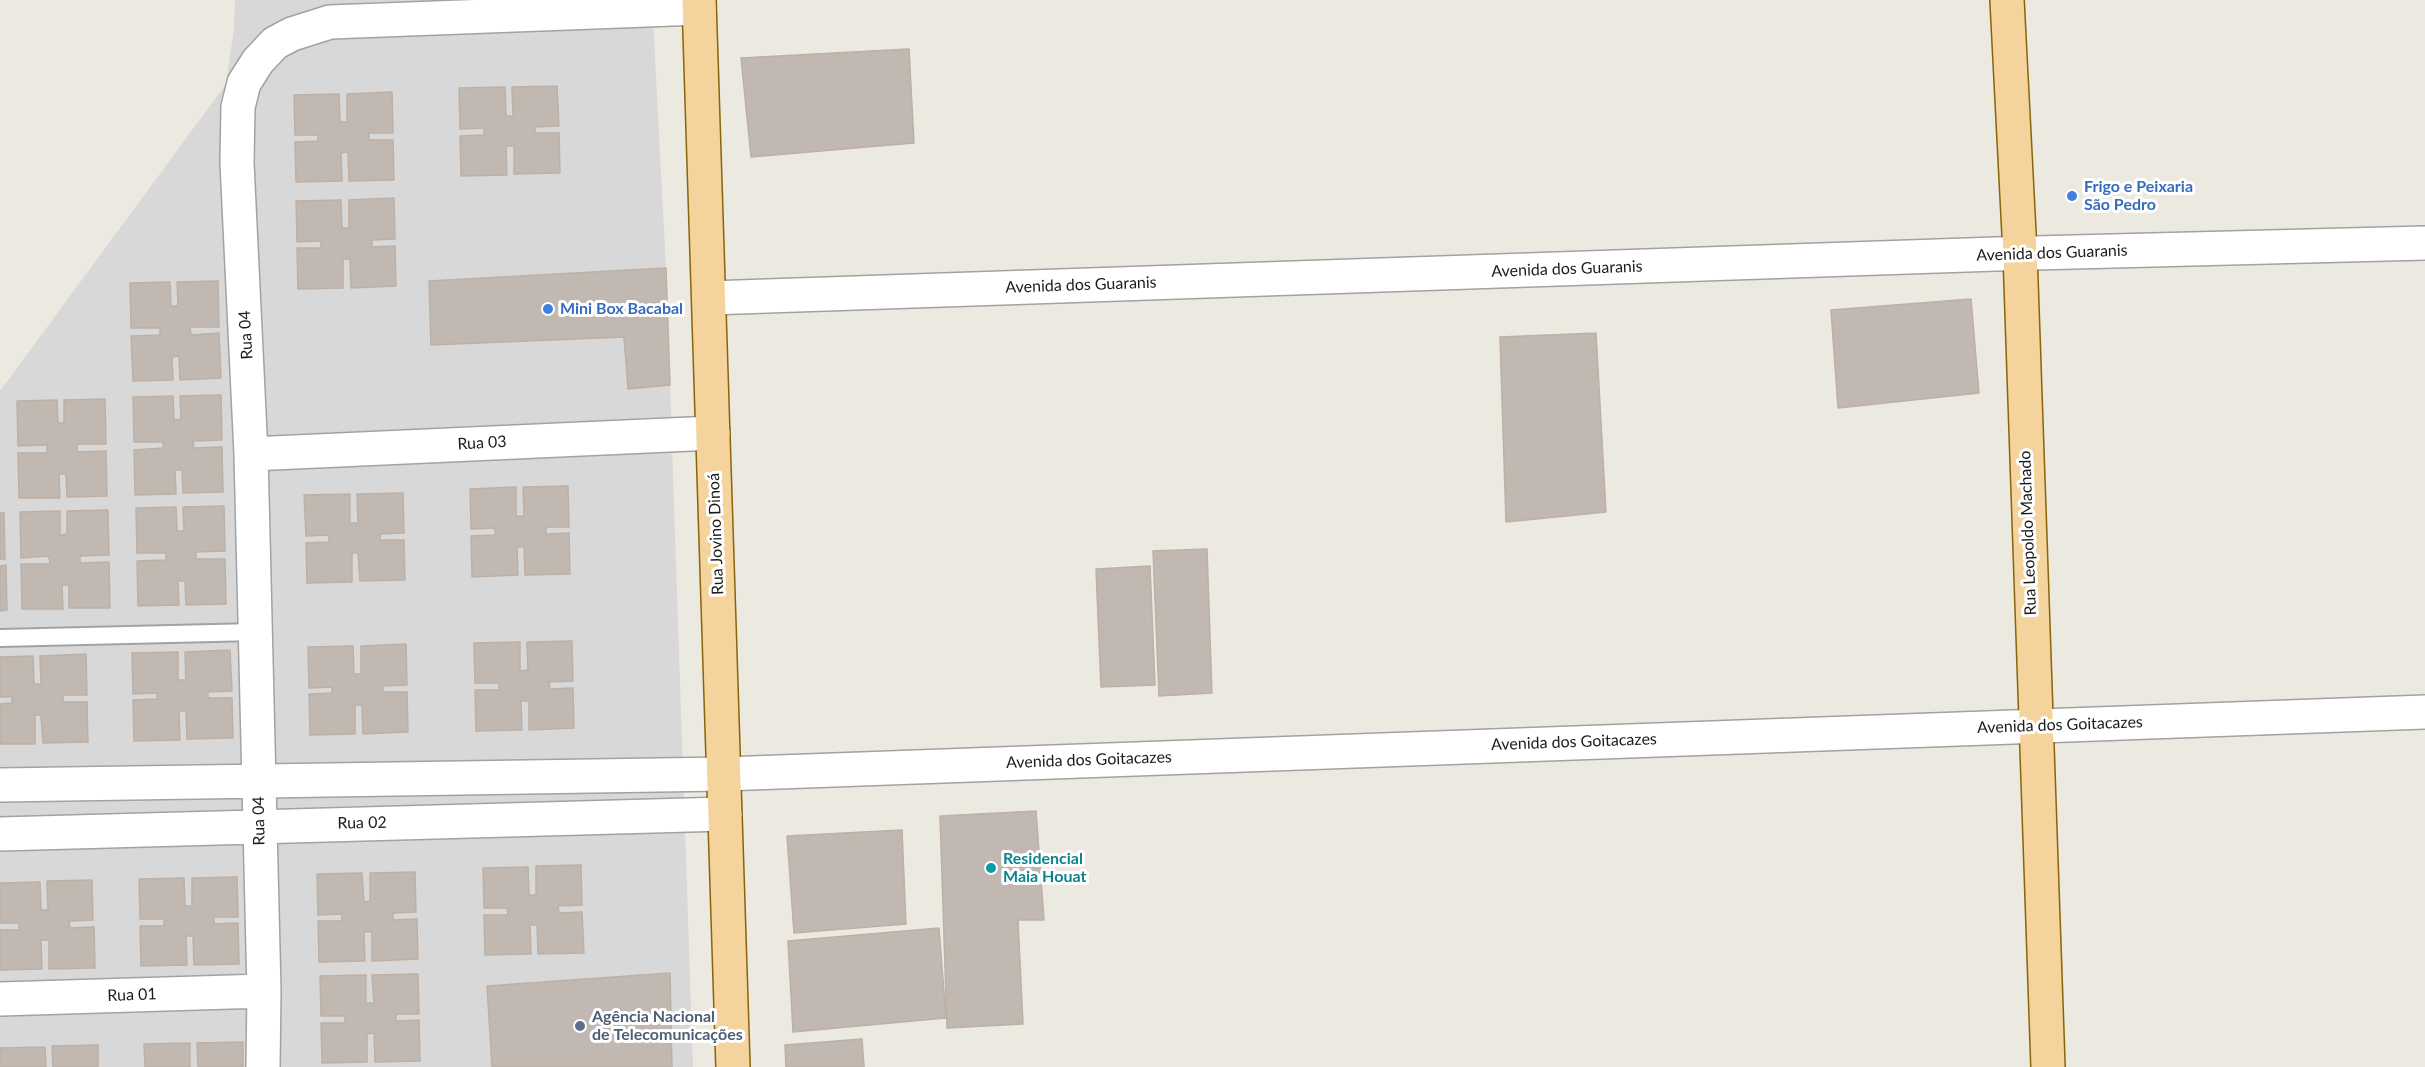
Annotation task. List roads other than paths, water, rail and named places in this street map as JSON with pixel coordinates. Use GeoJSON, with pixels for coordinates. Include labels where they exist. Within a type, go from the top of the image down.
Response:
{"type":"FeatureCollection","features":[{"type":"Feature","properties":{"kind":"main road","name":"Rua Leopoldo Machado"},"geometry":{"type":"LineString","coordinates":[[2007,0],[2020,253],[2048,1067]]}},
{"type":"Feature","properties":{"kind":"main road","name":"Rua Jovino Dinoá"},"geometry":{"type":"LineString","coordinates":[[699,4],[733,1067]]}},
{"type":"Feature","properties":{"kind":"street","name":"Rua 04"},"geometry":{"type":"LineString","coordinates":[[263,1067],[264,991],[252,454],[237,163],[238,107],[244,82],[266,51],[275,43],[292,34],[330,22],[699,4]]}},
{"type":"Feature","properties":{"kind":"street","name":"Avenida dos Guaranis"},"geometry":{"type":"LineString","coordinates":[[709,298],[2020,253],[2425,243]]}},
{"type":"Feature","properties":{"kind":"street","name":"Rua 03"},"geometry":{"type":"LineString","coordinates":[[252,454],[713,433]]}},
{"type":"Feature","properties":{"kind":"street","name":"Avenida dos Goitacazes"},"geometry":{"type":"LineString","coordinates":[[724,774],[2425,712]]}},
{"type":"Feature","properties":{"kind":"street"},"geometry":{"type":"LineString","coordinates":[[0,785],[724,774]]}},
{"type":"Feature","properties":{"kind":"street","name":"Rua 02"},"geometry":{"type":"LineString","coordinates":[[0,834],[259,825],[725,814]]}},
{"type":"Feature","properties":{"kind":"street","name":"Rua 01"},"geometry":{"type":"LineString","coordinates":[[0,999],[264,991]]}},
{"type":"Feature","properties":{"kind":"lane"},"geometry":{"type":"LineString","coordinates":[[0,638],[256,632]]}},
{"type":"Feature","properties":{"kind":"place","name":"Frigo e Peixaria São Pedro"},"geometry":{"type":"Point","coordinates":[2072,196]}},
{"type":"Feature","properties":{"kind":"place","name":"Mini Box Bacabal"},"geometry":{"type":"Point","coordinates":[548,309]}},
{"type":"Feature","properties":{"kind":"place","name":"Residencial Maia Houat"},"geometry":{"type":"Point","coordinates":[991,868]}},
{"type":"Feature","properties":{"kind":"place","name":"Agência Nacional de Telecomunicações"},"geometry":{"type":"Point","coordinates":[580,1026]}}]}
